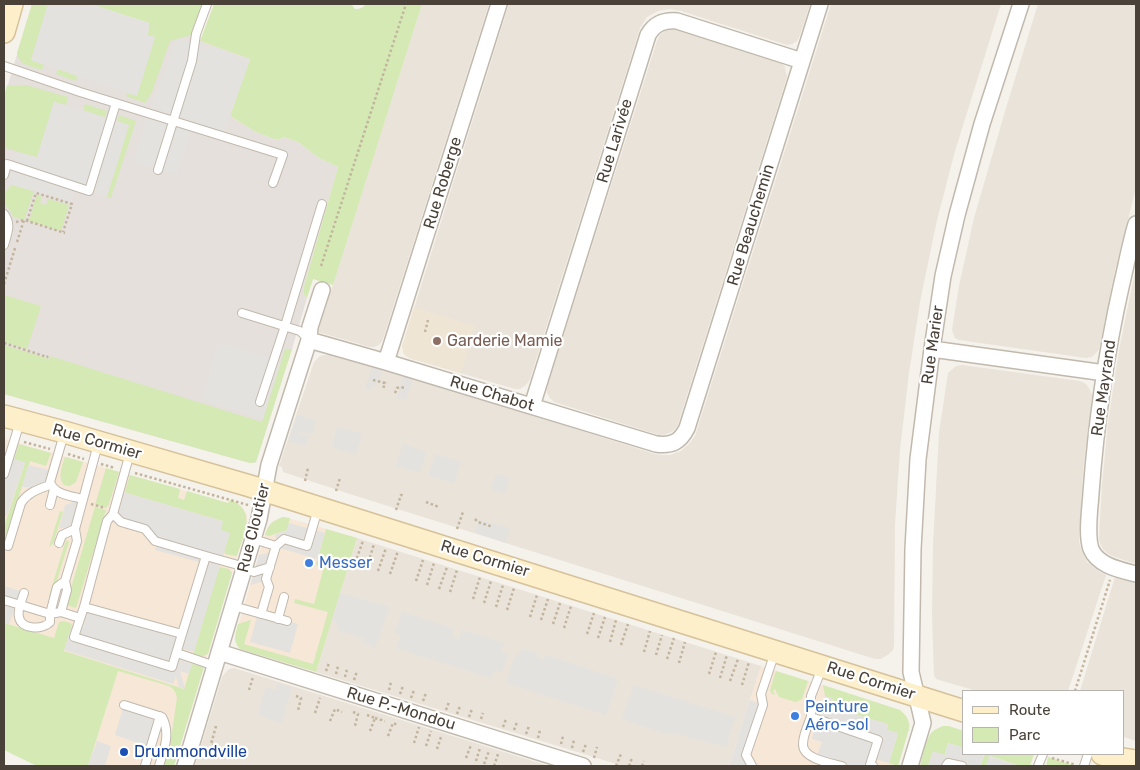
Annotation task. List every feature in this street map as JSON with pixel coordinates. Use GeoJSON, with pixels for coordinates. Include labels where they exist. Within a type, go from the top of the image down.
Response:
{"type":"FeatureCollection","features":[{"type":"Feature","properties":{"kind":"street"},"geometry":{"type":"LineString","coordinates":[[4,28],[12,4]]}},
{"type":"Feature","properties":{"kind":"street","name":"Rue Roberge"},"geometry":{"type":"LineString","coordinates":[[386,362],[499,4]]}},
{"type":"Feature","properties":{"kind":"street","name":"Rue Beauchemin"},"geometry":{"type":"LineString","coordinates":[[676,442],[687,428],[820,4]]}},
{"type":"Feature","properties":{"kind":"street","name":"Rue Marier"},"geometry":{"type":"LineString","coordinates":[[910,766],[923,723],[911,672],[914,514],[919,451],[932,348],[943,276],[957,215],[982,124],[1021,4]]}},
{"type":"Feature","properties":{"kind":"street","name":"Rue Larivée"},"geometry":{"type":"LineString","coordinates":[[532,406],[651,29],[662,21],[677,21],[802,61]]}},
{"type":"Feature","properties":{"kind":"street","name":"Rue Mayrand"},"geometry":{"type":"LineString","coordinates":[[1136,224],[1117,306],[1105,374],[1097,432],[1090,518],[1090,547],[1094,554],[1108,565],[1136,574]]}},
{"type":"Feature","properties":{"kind":"street","name":"Rue Cloutier"},"geometry":{"type":"LineString","coordinates":[[185,766],[259,520],[269,465],[322,290]]}},
{"type":"Feature","properties":{"kind":"street","name":"Rue Chabot"},"geometry":{"type":"LineString","coordinates":[[308,340],[656,444],[664,445],[676,442]]}},
{"type":"Feature","properties":{"kind":"street"},"geometry":{"type":"LineString","coordinates":[[932,348],[1105,374]]}},
{"type":"Feature","properties":{"kind":"street","name":"Rue Cormier"},"geometry":{"type":"LineString","coordinates":[[13,425],[64,432],[99,442],[127,464],[264,490],[962,710]]}},
{"type":"Feature","properties":{"kind":"street","name":"Rue P.-Mondou"},"geometry":{"type":"LineString","coordinates":[[217,659],[583,766]]}},
{"type":"Feature","properties":{"kind":"lane"},"geometry":{"type":"LineString","coordinates":[[158,170],[192,61],[196,34],[206,4]]}},
{"type":"Feature","properties":{"kind":"lane"},"geometry":{"type":"LineString","coordinates":[[4,66],[283,155],[273,183]]}},
{"type":"Feature","properties":{"kind":"lane"},"geometry":{"type":"LineString","coordinates":[[4,175],[8,164],[89,191],[116,103]]}},
{"type":"Feature","properties":{"kind":"lane"},"geometry":{"type":"LineString","coordinates":[[260,402],[322,204]]}},
{"type":"Feature","properties":{"kind":"lane"},"geometry":{"type":"LineString","coordinates":[[4,214],[8,218],[9,228],[4,246]]}},
{"type":"Feature","properties":{"kind":"lane"},"geometry":{"type":"LineString","coordinates":[[242,313],[300,331],[308,340]]}},
{"type":"Feature","properties":{"kind":"lane"},"geometry":{"type":"LineString","coordinates":[[4,474],[13,425]]}},
{"type":"Feature","properties":{"kind":"lane"},"geometry":{"type":"LineString","coordinates":[[50,505],[52,487],[50,482],[64,432]]}},
{"type":"Feature","properties":{"kind":"lane"},"geometry":{"type":"LineString","coordinates":[[61,612],[67,590],[65,581],[77,541],[74,529],[99,442]]}},
{"type":"Feature","properties":{"kind":"lane"},"geometry":{"type":"LineString","coordinates":[[127,464],[113,514],[107,521],[74,637],[172,667],[206,556]]}},
{"type":"Feature","properties":{"kind":"lane"},"geometry":{"type":"LineString","coordinates":[[8,546],[21,503],[33,491],[52,487],[63,493],[83,499]]}},
{"type":"Feature","properties":{"kind":"lane"},"geometry":{"type":"LineString","coordinates":[[261,614],[269,587],[266,578],[276,546],[284,539],[307,546],[318,507]]}},
{"type":"Feature","properties":{"kind":"lane"},"geometry":{"type":"LineString","coordinates":[[113,514],[121,522],[145,529],[156,541],[254,572],[270,567]]}},
{"type":"Feature","properties":{"kind":"lane"},"geometry":{"type":"LineString","coordinates":[[59,543],[62,534],[74,529]]}},
{"type":"Feature","properties":{"kind":"lane"},"geometry":{"type":"LineString","coordinates":[[253,539],[276,546]]}},
{"type":"Feature","properties":{"kind":"lane"},"geometry":{"type":"LineString","coordinates":[[24,593],[18,615],[22,624],[35,628],[48,625],[57,587],[65,581]]}},
{"type":"Feature","properties":{"kind":"lane"},"geometry":{"type":"LineString","coordinates":[[278,619],[284,596]]}},
{"type":"Feature","properties":{"kind":"lane"},"geometry":{"type":"LineString","coordinates":[[4,600],[50,614],[61,612],[80,618]]}},
{"type":"Feature","properties":{"kind":"lane"},"geometry":{"type":"LineString","coordinates":[[233,606],[287,622]]}},
{"type":"Feature","properties":{"kind":"lane"},"geometry":{"type":"LineString","coordinates":[[84,607],[182,634]]}},
{"type":"Feature","properties":{"kind":"lane"},"geometry":{"type":"LineString","coordinates":[[752,766],[746,755],[763,705],[761,694],[775,651]]}},
{"type":"Feature","properties":{"kind":"lane"},"geometry":{"type":"LineString","coordinates":[[177,653],[217,659]]}},
{"type":"Feature","properties":{"kind":"lane"},"geometry":{"type":"LineString","coordinates":[[823,666],[811,696],[811,717],[803,742],[803,749],[809,756],[842,766]]}},
{"type":"Feature","properties":{"kind":"lane"},"geometry":{"type":"LineString","coordinates":[[124,705],[160,716],[165,722],[165,744],[159,766]]}},
{"type":"Feature","properties":{"kind":"lane"},"geometry":{"type":"LineString","coordinates":[[145,766],[160,716]]}},
{"type":"Feature","properties":{"kind":"lane"},"geometry":{"type":"LineString","coordinates":[[811,717],[878,740],[870,766]]}},
{"type":"Feature","properties":{"kind":"lane"},"geometry":{"type":"LineString","coordinates":[[1038,766],[1046,755]]}},
{"type":"Feature","properties":{"kind":"lane"},"geometry":{"type":"LineString","coordinates":[[946,766],[948,762],[962,766]]}},
{"type":"Feature","properties":{"kind":"path"},"geometry":{"type":"LineString","coordinates":[[321,266],[406,4]]}},
{"type":"Feature","properties":{"kind":"path"},"geometry":{"type":"LineString","coordinates":[[4,284],[24,220],[27,221],[64,232],[72,204],[36,193],[27,221]]}},
{"type":"Feature","properties":{"kind":"path"},"geometry":{"type":"LineString","coordinates":[[425,332],[428,320]]}},
{"type":"Feature","properties":{"kind":"path"},"geometry":{"type":"LineString","coordinates":[[4,344],[48,356]]}},
{"type":"Feature","properties":{"kind":"path"},"geometry":{"type":"LineString","coordinates":[[373,380],[385,383],[383,390]]}},
{"type":"Feature","properties":{"kind":"path"},"geometry":{"type":"LineString","coordinates":[[377,388],[379,382]]}},
{"type":"Feature","properties":{"kind":"path"},"geometry":{"type":"LineString","coordinates":[[395,393],[397,388],[406,388]]}},
{"type":"Feature","properties":{"kind":"path","name":"Rue Cormier"},"geometry":{"type":"LineString","coordinates":[[13,425],[52,450]]}},
{"type":"Feature","properties":{"kind":"path","name":"Rue Cormier"},"geometry":{"type":"LineString","coordinates":[[66,454],[84,459]]}},
{"type":"Feature","properties":{"kind":"path","name":"Rue Cormier"},"geometry":{"type":"LineString","coordinates":[[106,465],[127,464],[246,504]]}},
{"type":"Feature","properties":{"kind":"path"},"geometry":{"type":"LineString","coordinates":[[304,481],[308,468]]}},
{"type":"Feature","properties":{"kind":"path"},"geometry":{"type":"LineString","coordinates":[[336,491],[340,478]]}},
{"type":"Feature","properties":{"kind":"path"},"geometry":{"type":"LineString","coordinates":[[396,510],[401,495],[405,496]]}},
{"type":"Feature","properties":{"kind":"path"},"geometry":{"type":"LineString","coordinates":[[426,502],[439,507]]}},
{"type":"Feature","properties":{"kind":"path"},"geometry":{"type":"LineString","coordinates":[[95,505],[107,508]]}},
{"type":"Feature","properties":{"kind":"path"},"geometry":{"type":"LineString","coordinates":[[457,529],[463,512]]}},
{"type":"Feature","properties":{"kind":"path"},"geometry":{"type":"LineString","coordinates":[[475,518],[478,522],[492,527]]}},
{"type":"Feature","properties":{"kind":"path"},"geometry":{"type":"LineString","coordinates":[[355,563],[363,540]]}},
{"type":"Feature","properties":{"kind":"path"},"geometry":{"type":"LineString","coordinates":[[367,567],[374,544]]}},
{"type":"Feature","properties":{"kind":"path"},"geometry":{"type":"LineString","coordinates":[[378,571],[386,548]]}},
{"type":"Feature","properties":{"kind":"path"},"geometry":{"type":"LineString","coordinates":[[390,574],[398,551]]}},
{"type":"Feature","properties":{"kind":"path"},"geometry":{"type":"LineString","coordinates":[[416,581],[423,560]]}},
{"type":"Feature","properties":{"kind":"path"},"geometry":{"type":"LineString","coordinates":[[427,585],[434,563]]}},
{"type":"Feature","properties":{"kind":"path"},"geometry":{"type":"LineString","coordinates":[[439,589],[447,567]]}},
{"type":"Feature","properties":{"kind":"path"},"geometry":{"type":"LineString","coordinates":[[450,592],[457,570]]}},
{"type":"Feature","properties":{"kind":"path"},"geometry":{"type":"LineString","coordinates":[[1075,690],[1111,576]]}},
{"type":"Feature","properties":{"kind":"path"},"geometry":{"type":"LineString","coordinates":[[473,599],[480,577]]}},
{"type":"Feature","properties":{"kind":"path"},"geometry":{"type":"LineString","coordinates":[[484,603],[491,581]]}},
{"type":"Feature","properties":{"kind":"path"},"geometry":{"type":"LineString","coordinates":[[496,607],[503,584]]}},
{"type":"Feature","properties":{"kind":"path"},"geometry":{"type":"LineString","coordinates":[[507,610],[514,588]]}},
{"type":"Feature","properties":{"kind":"path"},"geometry":{"type":"LineString","coordinates":[[530,616],[537,595]]}},
{"type":"Feature","properties":{"kind":"path"},"geometry":{"type":"LineString","coordinates":[[541,620],[548,599]]}},
{"type":"Feature","properties":{"kind":"path"},"geometry":{"type":"LineString","coordinates":[[553,624],[560,603]]}},
{"type":"Feature","properties":{"kind":"path"},"geometry":{"type":"LineString","coordinates":[[564,628],[571,606]]}},
{"type":"Feature","properties":{"kind":"path"},"geometry":{"type":"LineString","coordinates":[[587,634],[594,613]]}},
{"type":"Feature","properties":{"kind":"path"},"geometry":{"type":"LineString","coordinates":[[598,638],[605,617]]}},
{"type":"Feature","properties":{"kind":"path"},"geometry":{"type":"LineString","coordinates":[[610,642],[616,620]]}},
{"type":"Feature","properties":{"kind":"path"},"geometry":{"type":"LineString","coordinates":[[621,645],[628,624]]}},
{"type":"Feature","properties":{"kind":"path"},"geometry":{"type":"LineString","coordinates":[[644,652],[650,631]]}},
{"type":"Feature","properties":{"kind":"path"},"geometry":{"type":"LineString","coordinates":[[656,656],[662,635]]}},
{"type":"Feature","properties":{"kind":"path"},"geometry":{"type":"LineString","coordinates":[[667,659],[674,638]]}},
{"type":"Feature","properties":{"kind":"path"},"geometry":{"type":"LineString","coordinates":[[679,663],[685,642]]}},
{"type":"Feature","properties":{"kind":"path"},"geometry":{"type":"LineString","coordinates":[[709,674],[716,652]]}},
{"type":"Feature","properties":{"kind":"path"},"geometry":{"type":"LineString","coordinates":[[720,678],[727,655]]}},
{"type":"Feature","properties":{"kind":"path"},"geometry":{"type":"LineString","coordinates":[[730,681],[738,659]]}},
{"type":"Feature","properties":{"kind":"path"},"geometry":{"type":"LineString","coordinates":[[742,685],[749,662]]}},
{"type":"Feature","properties":{"kind":"path"},"geometry":{"type":"LineString","coordinates":[[296,696],[301,698],[298,710]]}},
{"type":"Feature","properties":{"kind":"path"},"geometry":{"type":"LineString","coordinates":[[330,721],[335,709],[342,712]]}},
{"type":"Feature","properties":{"kind":"path"},"geometry":{"type":"LineString","coordinates":[[353,712],[358,714],[354,726]]}},
{"type":"Feature","properties":{"kind":"path"},"geometry":{"type":"LineString","coordinates":[[367,715],[385,721]]}},
{"type":"Feature","properties":{"kind":"path"},"geometry":{"type":"LineString","coordinates":[[370,731],[375,718]]}},
{"type":"Feature","properties":{"kind":"path"},"geometry":{"type":"LineString","coordinates":[[388,736],[393,723],[398,725]]}},
{"type":"Feature","properties":{"kind":"path"},"geometry":{"type":"LineString","coordinates":[[216,726],[211,744],[217,746]]}},
{"type":"Feature","properties":{"kind":"path"},"geometry":{"type":"LineString","coordinates":[[616,766],[621,754]]}},
{"type":"Feature","properties":{"kind":"path"},"geometry":{"type":"LineString","coordinates":[[1046,755],[1077,766]]}},
{"type":"Feature","properties":{"kind":"path"},"geometry":{"type":"LineString","coordinates":[[629,766],[632,758]]}},
{"type":"Feature","properties":{"kind":"path"},"geometry":{"type":"LineString","coordinates":[[642,766],[644,761]]}},
{"type":"Feature","properties":{"kind":"shaded area"},"geometry":{"type":"Polygon","coordinates":[[[32,4],[90,4],[172,33],[191,35],[200,41],[250,59],[230,116],[256,132],[277,140],[284,137],[298,142],[319,158],[338,167],[303,290],[307,298],[256,462],[254,463],[4,394],[4,98],[32,4]]]}},
{"type":"Feature","properties":{"kind":"shaded area"},"geometry":{"type":"Polygon","coordinates":[[[48,4],[90,4],[149,23],[148,35],[155,37],[137,96],[31,60],[48,4]]]}},
{"type":"Feature","properties":{"kind":"shaded area"},"geometry":{"type":"Polygon","coordinates":[[[422,4],[489,4],[384,336],[379,345],[370,347],[318,332],[422,4]]]}},
{"type":"Feature","properties":{"kind":"shaded area"},"geometry":{"type":"Polygon","coordinates":[[[509,4],[810,4],[797,41],[787,45],[681,11],[670,9],[658,11],[647,17],[640,28],[530,379],[520,389],[409,358],[404,354],[402,347],[509,4]]]}},
{"type":"Feature","properties":{"kind":"shaded area"},"geometry":{"type":"Polygon","coordinates":[[[831,4],[1001,4],[955,151],[937,220],[920,302],[900,450],[895,524],[894,645],[893,650],[889,654],[881,659],[875,659],[283,472],[282,467],[279,466],[314,362],[324,355],[454,391],[655,454],[670,455],[681,451],[695,436],[831,4]]]}},
{"type":"Feature","properties":{"kind":"shaded area"},"geometry":{"type":"Polygon","coordinates":[[[1038,4],[1136,4],[1136,188],[1115,270],[1099,349],[1092,357],[1086,358],[959,340],[955,338],[952,330],[959,286],[974,218],[1038,4]]]}},
{"type":"Feature","properties":{"kind":"shaded area"},"geometry":{"type":"Polygon","coordinates":[[[672,30],[782,64],[785,67],[787,77],[677,427],[667,434],[659,435],[554,402],[547,393],[547,388],[657,41],[665,31],[672,30]]]}},
{"type":"Feature","properties":{"kind":"shaded area"},"geometry":{"type":"Polygon","coordinates":[[[176,39],[195,42],[250,59],[223,136],[192,127],[177,175],[133,162],[176,39]]]}},
{"type":"Feature","properties":{"kind":"shaded area"},"geometry":{"type":"Polygon","coordinates":[[[54,102],[129,125],[107,196],[76,187],[71,202],[9,184],[18,152],[37,157],[54,102]]]}},
{"type":"Feature","properties":{"kind":"shaded area"},"geometry":{"type":"Polygon","coordinates":[[[1136,267],[1136,564],[1107,553],[1103,549],[1099,538],[1108,423],[1119,350],[1136,267]]]}},
{"type":"Feature","properties":{"kind":"shaded area","name":"Garderie Mamie"},"geometry":{"type":"Polygon","coordinates":[[[414,307],[475,326],[461,373],[409,358],[404,354],[402,347],[414,307]]]}},
{"type":"Feature","properties":{"kind":"shaded area"},"geometry":{"type":"Polygon","coordinates":[[[218,343],[281,361],[263,419],[201,400],[218,343]]]}},
{"type":"Feature","properties":{"kind":"shaded area"},"geometry":{"type":"Polygon","coordinates":[[[962,365],[1080,381],[1086,384],[1092,395],[1083,471],[1079,542],[1087,562],[1106,575],[1068,690],[974,690],[936,679],[934,675],[932,615],[933,545],[939,433],[948,373],[956,366],[962,365]]]}},
{"type":"Feature","properties":{"kind":"shaded area"},"geometry":{"type":"Polygon","coordinates":[[[372,367],[382,370],[377,386],[373,385],[371,390],[365,388],[372,367]]]}},
{"type":"Feature","properties":{"kind":"shaded area"},"geometry":{"type":"Polygon","coordinates":[[[403,376],[413,379],[406,400],[397,398],[403,376]]]}},
{"type":"Feature","properties":{"kind":"shaded area"},"geometry":{"type":"Polygon","coordinates":[[[297,415],[316,420],[312,435],[299,431],[299,433],[309,436],[305,446],[288,441],[297,415]]]}},
{"type":"Feature","properties":{"kind":"shaded area"},"geometry":{"type":"Polygon","coordinates":[[[337,427],[362,434],[356,455],[332,447],[337,427]]]}},
{"type":"Feature","properties":{"kind":"shaded area"},"geometry":{"type":"Polygon","coordinates":[[[4,439],[228,503],[230,500],[239,504],[244,509],[247,515],[247,523],[174,766],[157,761],[155,766],[88,766],[116,675],[4,640],[4,439]]]}},
{"type":"Feature","properties":{"kind":"shaded area"},"geometry":{"type":"Polygon","coordinates":[[[403,444],[426,452],[420,473],[396,466],[403,444]]]}},
{"type":"Feature","properties":{"kind":"shaded area"},"geometry":{"type":"Polygon","coordinates":[[[435,454],[461,462],[454,483],[429,476],[435,454]]]}},
{"type":"Feature","properties":{"kind":"shaded area"},"geometry":{"type":"Polygon","coordinates":[[[9,458],[25,462],[7,516],[4,515],[4,474],[9,458]]]}},
{"type":"Feature","properties":{"kind":"shaded area"},"geometry":{"type":"Polygon","coordinates":[[[28,465],[53,471],[50,482],[41,488],[22,487],[28,465]]]}},
{"type":"Feature","properties":{"kind":"shaded area"},"geometry":{"type":"Polygon","coordinates":[[[496,474],[509,478],[505,493],[491,489],[496,474]]]}},
{"type":"Feature","properties":{"kind":"shaded area"},"geometry":{"type":"Polygon","coordinates":[[[119,491],[223,521],[221,530],[230,533],[194,652],[184,649],[180,660],[192,664],[189,674],[180,671],[185,689],[179,687],[176,676],[173,684],[64,650],[72,625],[83,628],[88,608],[182,634],[203,563],[155,550],[157,542],[145,529],[113,514],[119,491]]]}},
{"type":"Feature","properties":{"kind":"shaded area"},"geometry":{"type":"Polygon","coordinates":[[[83,499],[76,524],[59,529],[65,505],[83,499]]]}},
{"type":"Feature","properties":{"kind":"shaded area"},"geometry":{"type":"Polygon","coordinates":[[[283,517],[357,538],[316,672],[240,649],[235,641],[265,534],[272,522],[283,517]]]}},
{"type":"Feature","properties":{"kind":"shaded area"},"geometry":{"type":"Polygon","coordinates":[[[479,520],[510,528],[506,543],[475,533],[479,520]]]}},
{"type":"Feature","properties":{"kind":"shaded area"},"geometry":{"type":"Polygon","coordinates":[[[289,523],[325,533],[317,559],[280,548],[268,580],[250,585],[259,555],[268,553],[277,540],[275,535],[287,530],[289,523]]]}},
{"type":"Feature","properties":{"kind":"shaded area"},"geometry":{"type":"Polygon","coordinates":[[[357,538],[761,666],[729,766],[623,766],[316,672],[357,538]]]}},
{"type":"Feature","properties":{"kind":"shaded area"},"geometry":{"type":"Polygon","coordinates":[[[1115,577],[1136,584],[1136,741],[1125,737],[1125,690],[1080,690],[1115,577]]]}},
{"type":"Feature","properties":{"kind":"shaded area"},"geometry":{"type":"Polygon","coordinates":[[[4,586],[20,591],[9,624],[4,623],[4,586]]]}},
{"type":"Feature","properties":{"kind":"shaded area"},"geometry":{"type":"Polygon","coordinates":[[[340,593],[389,607],[375,648],[362,643],[364,638],[337,630],[338,623],[332,620],[340,593]]]}},
{"type":"Feature","properties":{"kind":"shaded area"},"geometry":{"type":"Polygon","coordinates":[[[402,612],[454,629],[452,637],[459,640],[462,630],[504,643],[501,652],[508,654],[502,672],[494,671],[491,678],[396,648],[401,635],[395,632],[402,612]]]}},
{"type":"Feature","properties":{"kind":"shaded area"},"geometry":{"type":"Polygon","coordinates":[[[258,613],[298,624],[290,653],[250,642],[258,613]]]}},
{"type":"Feature","properties":{"kind":"shaded area"},"geometry":{"type":"Polygon","coordinates":[[[521,649],[537,653],[537,658],[544,660],[546,655],[618,679],[606,715],[506,683],[515,655],[518,656],[521,649]]]}},
{"type":"Feature","properties":{"kind":"shaded area"},"geometry":{"type":"Polygon","coordinates":[[[761,666],[900,710],[910,725],[898,766],[729,766],[761,666]]]}},
{"type":"Feature","properties":{"kind":"shaded area"},"geometry":{"type":"Polygon","coordinates":[[[234,668],[549,766],[195,766],[222,677],[229,669],[234,668]]]}},
{"type":"Feature","properties":{"kind":"shaded area"},"geometry":{"type":"Polygon","coordinates":[[[278,683],[292,688],[281,723],[258,715],[266,687],[276,690],[278,683]]]}},
{"type":"Feature","properties":{"kind":"shaded area"},"geometry":{"type":"Polygon","coordinates":[[[634,685],[735,717],[726,747],[674,733],[667,734],[622,719],[634,685]]]}},
{"type":"Feature","properties":{"kind":"shaded area"},"geometry":{"type":"Polygon","coordinates":[[[825,696],[833,699],[831,707],[888,724],[887,730],[898,733],[889,763],[872,758],[868,766],[842,766],[816,758],[822,742],[812,739],[825,696]]]}},
{"type":"Feature","properties":{"kind":"shaded area"},"geometry":{"type":"Polygon","coordinates":[[[750,700],[763,705],[746,755],[752,766],[729,766],[750,700]]]}},
{"type":"Feature","properties":{"kind":"shaded area"},"geometry":{"type":"Polygon","coordinates":[[[124,705],[157,715],[147,746],[115,735],[124,705]]]}},
{"type":"Feature","properties":{"kind":"shaded area"},"geometry":{"type":"Polygon","coordinates":[[[97,741],[111,746],[105,766],[88,766],[97,741]]]}},
{"type":"Feature","properties":{"kind":"shaded area"},"geometry":{"type":"Polygon","coordinates":[[[948,743],[962,747],[962,755],[984,755],[981,765],[983,766],[928,766],[933,751],[945,755],[948,743]]]}},
{"type":"Feature","properties":{"kind":"shaded area"},"geometry":{"type":"Polygon","coordinates":[[[989,756],[1020,766],[986,766],[989,756]]]}},
{"type":"Feature","properties":{"kind":"green space"},"geometry":{"type":"Polygon","coordinates":[[[32,4],[48,4],[31,60],[44,65],[42,70],[20,61],[17,53],[32,4]]]}},
{"type":"Feature","properties":{"kind":"green space"},"geometry":{"type":"Polygon","coordinates":[[[90,4],[202,4],[191,35],[170,41],[152,92],[145,103],[126,96],[127,93],[137,96],[155,37],[148,35],[149,23],[90,4]]]}},
{"type":"Feature","properties":{"kind":"green space"},"geometry":{"type":"Polygon","coordinates":[[[214,4],[351,4],[355,9],[361,8],[366,4],[422,4],[333,285],[313,279],[307,298],[303,290],[338,167],[319,158],[298,142],[284,137],[277,140],[256,132],[230,116],[250,59],[200,41],[214,4]]]}},
{"type":"Feature","properties":{"kind":"green space"},"geometry":{"type":"Polygon","coordinates":[[[58,69],[77,76],[76,81],[56,74],[58,69]]]}},
{"type":"Feature","properties":{"kind":"green space"},"geometry":{"type":"Polygon","coordinates":[[[7,85],[26,85],[68,97],[66,105],[54,102],[37,158],[6,148],[4,153],[4,98],[7,85]]]}},
{"type":"Feature","properties":{"kind":"green space"},"geometry":{"type":"Polygon","coordinates":[[[85,104],[107,111],[105,117],[83,110],[85,104]]]}},
{"type":"Feature","properties":{"kind":"green space"},"geometry":{"type":"Polygon","coordinates":[[[119,115],[136,121],[111,198],[107,197],[129,125],[118,121],[119,115]]]}},
{"type":"Feature","properties":{"kind":"green space"},"geometry":{"type":"Polygon","coordinates":[[[13,185],[34,191],[24,220],[14,217],[4,204],[8,188],[13,185]]]}},
{"type":"Feature","properties":{"kind":"green space"},"geometry":{"type":"Polygon","coordinates":[[[37,195],[42,197],[40,203],[46,205],[48,199],[69,205],[61,231],[29,221],[37,195]]]}},
{"type":"Feature","properties":{"kind":"green space"},"geometry":{"type":"Polygon","coordinates":[[[4,295],[41,306],[27,349],[4,342],[4,295]]]}},
{"type":"Feature","properties":{"kind":"green space"},"geometry":{"type":"Polygon","coordinates":[[[4,345],[49,359],[50,356],[262,422],[285,349],[292,349],[256,462],[250,463],[4,394],[4,345]]]}},
{"type":"Feature","properties":{"kind":"green space"},"geometry":{"type":"Polygon","coordinates":[[[19,444],[51,453],[46,466],[30,461],[4,545],[4,527],[25,463],[14,460],[19,444]]]}},
{"type":"Feature","properties":{"kind":"green space"},"geometry":{"type":"Polygon","coordinates":[[[65,457],[83,462],[76,482],[70,486],[64,485],[61,479],[65,457]]]}},
{"type":"Feature","properties":{"kind":"green space"},"geometry":{"type":"Polygon","coordinates":[[[106,468],[119,472],[106,508],[95,505],[106,468]]]}},
{"type":"Feature","properties":{"kind":"green space"},"geometry":{"type":"Polygon","coordinates":[[[130,475],[180,489],[178,498],[184,500],[187,491],[228,503],[230,500],[239,504],[244,510],[246,524],[237,556],[225,554],[224,551],[229,533],[220,530],[223,521],[126,493],[130,475]]]}},
{"type":"Feature","properties":{"kind":"green space"},"geometry":{"type":"Polygon","coordinates":[[[95,507],[106,510],[76,608],[66,605],[95,507]]]}},
{"type":"Feature","properties":{"kind":"green space"},"geometry":{"type":"Polygon","coordinates":[[[60,511],[63,512],[53,544],[49,547],[60,511]]]}},
{"type":"Feature","properties":{"kind":"green space"},"geometry":{"type":"Polygon","coordinates":[[[283,517],[290,518],[287,530],[269,536],[265,535],[271,524],[283,517]]]}},
{"type":"Feature","properties":{"kind":"green space"},"geometry":{"type":"Polygon","coordinates":[[[326,529],[357,538],[316,672],[240,649],[235,640],[238,624],[251,620],[244,644],[313,664],[328,612],[294,603],[295,599],[314,604],[324,567],[316,565],[326,529]]]}},
{"type":"Feature","properties":{"kind":"green space"},"geometry":{"type":"Polygon","coordinates":[[[66,540],[69,542],[52,596],[49,596],[66,540]]]}},
{"type":"Feature","properties":{"kind":"green space"},"geometry":{"type":"Polygon","coordinates":[[[220,567],[229,569],[232,573],[208,654],[203,656],[193,655],[218,569],[220,567]]]}},
{"type":"Feature","properties":{"kind":"green space"},"geometry":{"type":"Polygon","coordinates":[[[63,621],[72,625],[64,651],[184,689],[192,664],[204,667],[174,766],[164,766],[170,746],[176,694],[169,686],[118,671],[88,766],[37,766],[4,750],[4,623],[54,638],[59,622],[63,621]]]}},
{"type":"Feature","properties":{"kind":"green space"},"geometry":{"type":"Polygon","coordinates":[[[776,671],[808,681],[802,699],[796,702],[779,697],[775,689],[773,691],[775,695],[772,694],[770,690],[776,671]]]}},
{"type":"Feature","properties":{"kind":"green space"},"geometry":{"type":"Polygon","coordinates":[[[823,685],[900,710],[904,714],[908,720],[909,729],[898,766],[889,763],[898,733],[887,730],[888,724],[830,707],[833,699],[825,696],[823,685]]]}},
{"type":"Feature","properties":{"kind":"green space"},"geometry":{"type":"Polygon","coordinates":[[[943,726],[949,726],[962,730],[962,747],[948,743],[945,755],[933,752],[928,766],[920,766],[926,744],[934,730],[943,726]]]}},
{"type":"Feature","properties":{"kind":"green space"},"geometry":{"type":"Polygon","coordinates":[[[984,755],[1034,755],[1030,766],[1020,766],[990,756],[986,766],[981,765],[984,755]]]}},
{"type":"Feature","properties":{"kind":"green space"},"geometry":{"type":"Polygon","coordinates":[[[1048,757],[1072,765],[1046,766],[1048,757]]]}},
{"type":"Feature","properties":{"kind":"place","name":"Garderie Mamie"},"geometry":{"type":"Point","coordinates":[437,341]}},
{"type":"Feature","properties":{"kind":"place","name":"Messer"},"geometry":{"type":"Point","coordinates":[309,563]}},
{"type":"Feature","properties":{"kind":"place","name":"Peinture Aéro-sol"},"geometry":{"type":"Point","coordinates":[795,716]}},
{"type":"Feature","properties":{"kind":"place","name":"Drummondville"},"geometry":{"type":"Point","coordinates":[124,752]}}]}
